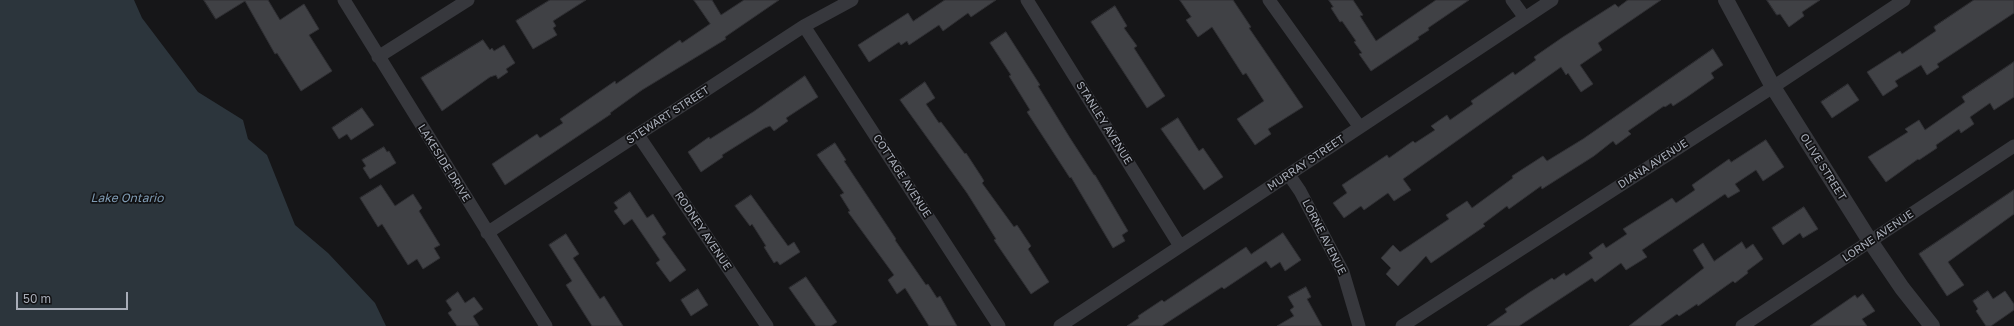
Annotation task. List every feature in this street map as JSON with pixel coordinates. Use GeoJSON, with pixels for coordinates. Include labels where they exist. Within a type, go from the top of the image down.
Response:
{"type":"FeatureCollection","features":[{"type":"Feature","properties":{"kind":"street","name":"LAKESIDE DRIVE"},"geometry":{"type":"LineString","coordinates":[[344,0],[546,326]]}},
{"type":"Feature","properties":{"kind":"street"},"geometry":{"type":"LineString","coordinates":[[378,57],[468,0]]}},
{"type":"Feature","properties":{"kind":"street","name":"STEWART STREET"},"geometry":{"type":"LineString","coordinates":[[487,233],[804,26],[852,0]]}},
{"type":"Feature","properties":{"kind":"street","name":"STANLEY AVENUE"},"geometry":{"type":"LineString","coordinates":[[1027,0],[1180,246]]}},
{"type":"Feature","properties":{"kind":"street"},"geometry":{"type":"LineString","coordinates":[[1269,0],[1359,126]]}},
{"type":"Feature","properties":{"kind":"street"},"geometry":{"type":"LineString","coordinates":[[1512,0],[1525,18]]}},
{"type":"Feature","properties":{"kind":"street","name":"MURRAY STREET"},"geometry":{"type":"LineString","coordinates":[[1060,326],[1289,175],[1359,126],[1552,0]]}},
{"type":"Feature","properties":{"kind":"street","name":"OLIVE STREET"},"geometry":{"type":"LineString","coordinates":[[1726,0],[1773,87],[1870,241],[1902,288],[1932,326]]}},
{"type":"Feature","properties":{"kind":"street","name":"DIANA AVENUE"},"geometry":{"type":"LineString","coordinates":[[1402,326],[1773,87],[1904,0]]}},
{"type":"Feature","properties":{"kind":"street","name":"COTTAGE AVENUE"},"geometry":{"type":"LineString","coordinates":[[804,26],[999,326]]}},
{"type":"Feature","properties":{"kind":"street","name":"RODNEY AVENUE"},"geometry":{"type":"LineString","coordinates":[[638,135],[767,326]]}},
{"type":"Feature","properties":{"kind":"street","name":"LORNE AVENUE"},"geometry":{"type":"LineString","coordinates":[[1742,326],[2014,146]]}},
{"type":"Feature","properties":{"kind":"street","name":"LORNE AVENUE"},"geometry":{"type":"LineString","coordinates":[[1289,175],[1300,191],[1343,272],[1359,326]]}},
{"type":"Feature","properties":{"kind":"water","name":"Lake Ontario"},"geometry":{"type":"Polygon","coordinates":[[[0,0],[134,0],[142,18],[198,92],[243,120],[248,139],[267,155],[295,225],[328,253],[375,303],[386,326],[0,326],[0,0]]]}},
{"type":"Feature","properties":{"kind":"building"},"geometry":{"type":"Polygon","coordinates":[[[204,0],[268,0],[280,20],[304,4],[319,29],[309,35],[332,71],[301,91],[277,53],[275,54],[245,1],[216,19],[204,0]]]}},
{"type":"Feature","properties":{"kind":"building"},"geometry":{"type":"Polygon","coordinates":[[[550,0],[586,0],[553,21],[556,26],[553,28],[557,35],[533,49],[516,21],[550,0]]]}},
{"type":"Feature","properties":{"kind":"building"},"geometry":{"type":"Polygon","coordinates":[[[694,0],[712,0],[721,15],[744,0],[779,0],[725,37],[726,39],[642,90],[610,113],[611,114],[505,185],[492,164],[537,134],[540,138],[563,123],[560,119],[615,81],[616,84],[680,40],[682,43],[710,24],[694,0]]]}},
{"type":"Feature","properties":{"kind":"building"},"geometry":{"type":"Polygon","coordinates":[[[945,0],[996,0],[971,17],[968,13],[943,31],[939,25],[909,45],[907,41],[901,45],[899,42],[869,62],[858,45],[908,13],[913,21],[945,0]]]}},
{"type":"Feature","properties":{"kind":"building"},"geometry":{"type":"Polygon","coordinates":[[[1180,0],[1233,0],[1251,27],[1249,28],[1303,107],[1268,129],[1271,134],[1255,145],[1237,119],[1264,101],[1246,73],[1243,75],[1212,27],[1198,37],[1186,20],[1191,17],[1180,0]]]}},
{"type":"Feature","properties":{"kind":"building"},"geometry":{"type":"Polygon","coordinates":[[[1329,0],[1353,0],[1363,15],[1360,16],[1376,41],[1436,0],[1469,0],[1428,28],[1429,30],[1418,37],[1419,39],[1371,71],[1359,54],[1362,53],[1354,42],[1356,41],[1342,21],[1340,22],[1331,8],[1333,7],[1329,0]]]}},
{"type":"Feature","properties":{"kind":"building"},"geometry":{"type":"Polygon","coordinates":[[[1628,0],[1661,0],[1598,43],[1602,50],[1580,65],[1593,84],[1581,92],[1568,73],[1566,75],[1561,67],[1403,179],[1411,190],[1394,201],[1388,193],[1364,210],[1361,206],[1344,218],[1333,203],[1347,193],[1342,185],[1387,155],[1389,158],[1413,141],[1415,143],[1435,130],[1431,126],[1447,115],[1450,120],[1473,104],[1471,101],[1513,72],[1515,75],[1536,60],[1534,57],[1563,37],[1615,4],[1618,7],[1628,0]]]}},
{"type":"Feature","properties":{"kind":"building"},"geometry":{"type":"Polygon","coordinates":[[[1767,0],[1820,0],[1802,12],[1804,16],[1789,27],[1780,14],[1777,15],[1767,0]]]}},
{"type":"Feature","properties":{"kind":"building"},"geometry":{"type":"Polygon","coordinates":[[[1974,0],[2014,0],[2014,13],[1937,64],[1939,67],[1927,75],[1921,65],[1895,81],[1898,86],[1883,96],[1867,72],[1900,51],[1902,54],[1936,31],[1934,27],[1974,0]]]}},
{"type":"Feature","properties":{"kind":"building"},"geometry":{"type":"Polygon","coordinates":[[[1115,6],[1127,26],[1124,28],[1137,46],[1134,48],[1165,96],[1147,108],[1091,22],[1115,6]]]}},
{"type":"Feature","properties":{"kind":"building"},"geometry":{"type":"Polygon","coordinates":[[[1006,32],[1040,85],[1038,86],[1095,175],[1128,231],[1122,235],[1125,241],[1113,248],[1071,177],[1070,178],[1027,112],[1030,110],[1009,76],[1011,75],[990,43],[1006,32]]]}},
{"type":"Feature","properties":{"kind":"building"},"geometry":{"type":"Polygon","coordinates":[[[483,40],[490,50],[492,48],[494,51],[504,45],[515,63],[506,69],[508,72],[498,79],[496,75],[490,77],[442,111],[421,78],[483,40]]]}},
{"type":"Feature","properties":{"kind":"building"},"geometry":{"type":"Polygon","coordinates":[[[1713,49],[1723,65],[1711,73],[1714,78],[1687,97],[1673,106],[1671,103],[1665,107],[1664,106],[1628,131],[1631,134],[1616,145],[1613,141],[1594,156],[1542,189],[1541,186],[1509,209],[1507,206],[1483,224],[1485,226],[1431,263],[1426,256],[1398,286],[1386,274],[1391,268],[1381,258],[1393,245],[1400,252],[1449,219],[1446,215],[1467,201],[1472,208],[1513,178],[1512,176],[1543,156],[1547,161],[1583,139],[1713,49]]]}},
{"type":"Feature","properties":{"kind":"building"},"geometry":{"type":"Polygon","coordinates":[[[2014,62],[2014,97],[1994,110],[1990,103],[1970,117],[1974,124],[1961,133],[1959,129],[1936,145],[1937,148],[1919,160],[1918,159],[1886,182],[1868,157],[1908,132],[1905,129],[1919,120],[1925,130],[1965,102],[1962,97],[2014,62]]]}},
{"type":"Feature","properties":{"kind":"building"},"geometry":{"type":"Polygon","coordinates":[[[805,76],[818,97],[786,118],[788,121],[774,131],[770,126],[765,128],[722,155],[723,157],[701,172],[688,152],[709,137],[710,139],[753,112],[805,76]]]}},
{"type":"Feature","properties":{"kind":"building"},"geometry":{"type":"Polygon","coordinates":[[[925,82],[935,98],[926,104],[939,123],[941,122],[965,154],[966,153],[984,181],[982,183],[1014,227],[1017,225],[1031,246],[1028,249],[1049,282],[1031,294],[994,240],[996,239],[967,193],[900,100],[925,82]]]}},
{"type":"Feature","properties":{"kind":"building"},"geometry":{"type":"Polygon","coordinates":[[[1848,84],[1859,100],[1832,118],[1821,102],[1848,84]]]}},
{"type":"Feature","properties":{"kind":"building"},"geometry":{"type":"Polygon","coordinates":[[[362,108],[374,125],[351,140],[347,134],[339,139],[332,128],[362,108]]]}},
{"type":"Feature","properties":{"kind":"building"},"geometry":{"type":"Polygon","coordinates":[[[1178,118],[1199,151],[1203,148],[1223,177],[1204,190],[1161,129],[1178,118]]]}},
{"type":"Feature","properties":{"kind":"building"},"geometry":{"type":"Polygon","coordinates":[[[1766,140],[1784,167],[1763,181],[1756,170],[1735,184],[1740,191],[1728,198],[1725,194],[1642,250],[1647,257],[1626,270],[1621,263],[1595,282],[1592,278],[1519,326],[1487,326],[1507,312],[1505,309],[1530,292],[1552,278],[1554,280],[1564,273],[1566,276],[1593,258],[1589,253],[1603,243],[1606,248],[1627,234],[1623,229],[1672,198],[1676,203],[1695,190],[1692,185],[1729,159],[1731,162],[1766,140]]]}},
{"type":"Feature","properties":{"kind":"building"},"geometry":{"type":"Polygon","coordinates":[[[835,143],[846,160],[844,161],[896,239],[895,240],[926,285],[928,284],[937,298],[940,296],[957,326],[929,326],[905,288],[897,294],[888,280],[894,275],[848,212],[850,211],[840,195],[844,193],[817,155],[835,143]]]}},
{"type":"Feature","properties":{"kind":"building"},"geometry":{"type":"Polygon","coordinates":[[[384,147],[387,152],[389,151],[396,163],[370,179],[363,168],[366,166],[362,160],[384,147]]]}},
{"type":"Feature","properties":{"kind":"building"},"geometry":{"type":"Polygon","coordinates":[[[381,185],[395,206],[413,194],[422,208],[419,211],[440,245],[434,248],[440,258],[423,269],[417,259],[408,265],[382,224],[378,227],[360,198],[381,185]]]}},
{"type":"Feature","properties":{"kind":"building"},"geometry":{"type":"Polygon","coordinates":[[[2014,190],[2014,214],[1948,262],[1964,285],[1947,296],[1919,254],[2014,190]]]}},
{"type":"Feature","properties":{"kind":"building"},"geometry":{"type":"Polygon","coordinates":[[[630,192],[647,218],[653,214],[666,234],[662,237],[686,270],[670,282],[656,263],[660,260],[632,219],[624,225],[614,211],[618,208],[614,203],[630,192]]]}},
{"type":"Feature","properties":{"kind":"building"},"geometry":{"type":"Polygon","coordinates":[[[751,195],[788,246],[794,242],[800,252],[780,265],[777,261],[774,263],[764,247],[766,246],[752,224],[750,226],[735,206],[751,195]]]}},
{"type":"Feature","properties":{"kind":"building"},"geometry":{"type":"Polygon","coordinates":[[[1804,207],[1818,229],[1803,238],[1800,233],[1783,245],[1772,228],[1804,207]]]}},
{"type":"Feature","properties":{"kind":"building"},"geometry":{"type":"Polygon","coordinates":[[[1283,233],[1301,260],[1285,271],[1280,262],[1271,268],[1266,261],[1224,289],[1222,287],[1162,326],[1127,326],[1139,318],[1138,316],[1162,300],[1164,302],[1246,247],[1251,254],[1283,233]]]}},
{"type":"Feature","properties":{"kind":"building"},"geometry":{"type":"Polygon","coordinates":[[[566,234],[579,254],[573,258],[600,299],[604,296],[623,326],[592,326],[566,285],[572,281],[549,245],[566,234]]]}},
{"type":"Feature","properties":{"kind":"building"},"geometry":{"type":"Polygon","coordinates":[[[1742,242],[1746,249],[1753,244],[1763,259],[1747,271],[1748,273],[1735,283],[1733,281],[1698,306],[1697,304],[1679,316],[1677,314],[1660,326],[1629,326],[1704,268],[1693,250],[1703,243],[1714,261],[1742,242]]]}},
{"type":"Feature","properties":{"kind":"building"},"geometry":{"type":"Polygon","coordinates":[[[806,277],[837,322],[831,326],[816,326],[789,288],[806,277]]]}},
{"type":"Feature","properties":{"kind":"building"},"geometry":{"type":"Polygon","coordinates":[[[1306,287],[1311,297],[1307,299],[1322,326],[1277,326],[1294,316],[1290,310],[1294,307],[1288,297],[1306,287]]]}},
{"type":"Feature","properties":{"kind":"building"},"geometry":{"type":"Polygon","coordinates":[[[698,289],[708,305],[691,316],[681,300],[698,289]]]}},
{"type":"Feature","properties":{"kind":"building"},"geometry":{"type":"Polygon","coordinates":[[[1988,291],[1993,299],[2005,291],[2014,304],[2014,310],[1991,326],[1986,326],[1976,311],[1978,309],[1973,301],[1988,291]]]}},
{"type":"Feature","properties":{"kind":"building"},"geometry":{"type":"Polygon","coordinates":[[[458,292],[465,303],[474,297],[483,309],[473,316],[479,326],[457,326],[448,313],[452,310],[446,301],[458,292]]]}},
{"type":"Feature","properties":{"kind":"building"},"geometry":{"type":"Polygon","coordinates":[[[1863,294],[1875,311],[1862,319],[1867,326],[1810,326],[1855,295],[1857,298],[1863,294]]]}}]}
